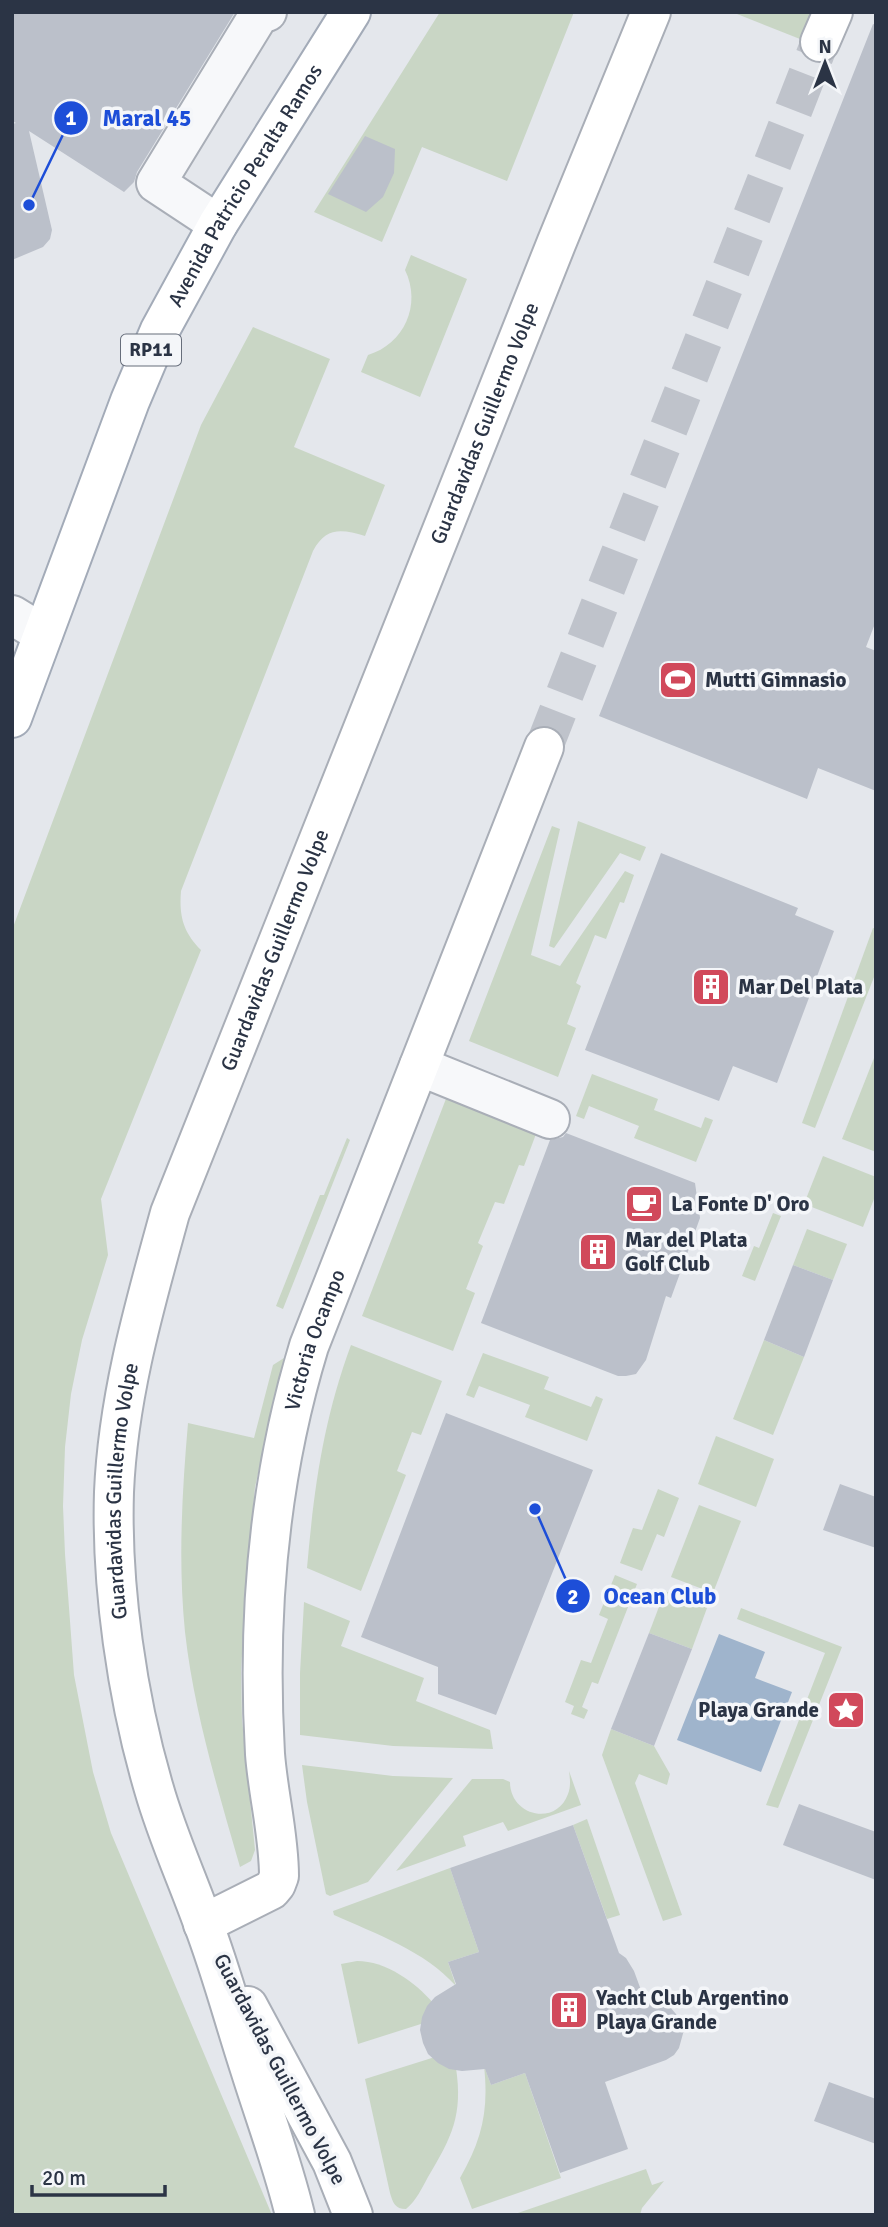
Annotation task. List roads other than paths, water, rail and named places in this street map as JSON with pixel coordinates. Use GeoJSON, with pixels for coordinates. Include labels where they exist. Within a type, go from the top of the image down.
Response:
{"type":"FeatureCollection","features":[{"type":"Feature","properties":{"kind":"main road","name":"Avenida Patricio Peralta Ramos"},"geometry":{"type":"LineString","coordinates":[[12,718],[28,625],[155,341],[218,224],[351,12]]}},
{"type":"Feature","properties":{"kind":"main road","name":"Guardavidas Guillermo Volpe"},"geometry":{"type":"LineString","coordinates":[[295,2215],[204,1924],[154,1789],[140,1735],[121,1619],[115,1560],[114,1492],[126,1385],[170,1213],[651,12]]}},
{"type":"Feature","properties":{"kind":"main road","name":"Victoria Ocampo"},"geometry":{"type":"LineString","coordinates":[[204,1924],[271,1890],[279,1876],[267,1769],[262,1673],[268,1566],[282,1456],[309,1346],[544,747]]}},
{"type":"Feature","properties":{"kind":"main road","name":"Guardavidas Guillermo Volpe"},"geometry":{"type":"LineString","coordinates":[[204,1924],[332,2162],[353,2215]]}},
{"type":"Feature","properties":{"kind":"street"},"geometry":{"type":"LineString","coordinates":[[218,224],[156,183],[260,13],[267,12]]}},
{"type":"Feature","properties":{"kind":"street"},"geometry":{"type":"LineString","coordinates":[[419,1066],[550,1119]]}},
{"type":"Feature","properties":{"kind":"water"},"geometry":{"type":"Polygon","coordinates":[[[719,1634],[765,1652],[755,1678],[792,1692],[761,1772],[677,1740],[719,1634]]]}},
{"type":"Feature","properties":{"kind":"tunnel"},"geometry":{"type":"LineString","coordinates":[[544,747],[820,42]]}},
{"type":"Feature","properties":{"kind":"place","name":"Maral 45"},"geometry":{"type":"Point","coordinates":[29,205]}},
{"type":"Feature","properties":{"kind":"place","name":"Mutti Gimnasio"},"geometry":{"type":"Point","coordinates":[678,680]}},
{"type":"Feature","properties":{"kind":"place","name":"Mar Del Plata"},"geometry":{"type":"Point","coordinates":[711,987]}},
{"type":"Feature","properties":{"kind":"place","name":"La Fonte D' Oro"},"geometry":{"type":"Point","coordinates":[644,1204]}},
{"type":"Feature","properties":{"kind":"place","name":"Mar del Plata Golf Club"},"geometry":{"type":"Point","coordinates":[598,1252]}},
{"type":"Feature","properties":{"kind":"place","name":"Ocean Club"},"geometry":{"type":"Point","coordinates":[535,1509]}},
{"type":"Feature","properties":{"kind":"place","name":"Playa Grande"},"geometry":{"type":"Point","coordinates":[846,1710]}},
{"type":"Feature","properties":{"kind":"place","name":"Yacht Club Argentino Playa Grande"},"geometry":{"type":"Point","coordinates":[569,2010]}}]}
